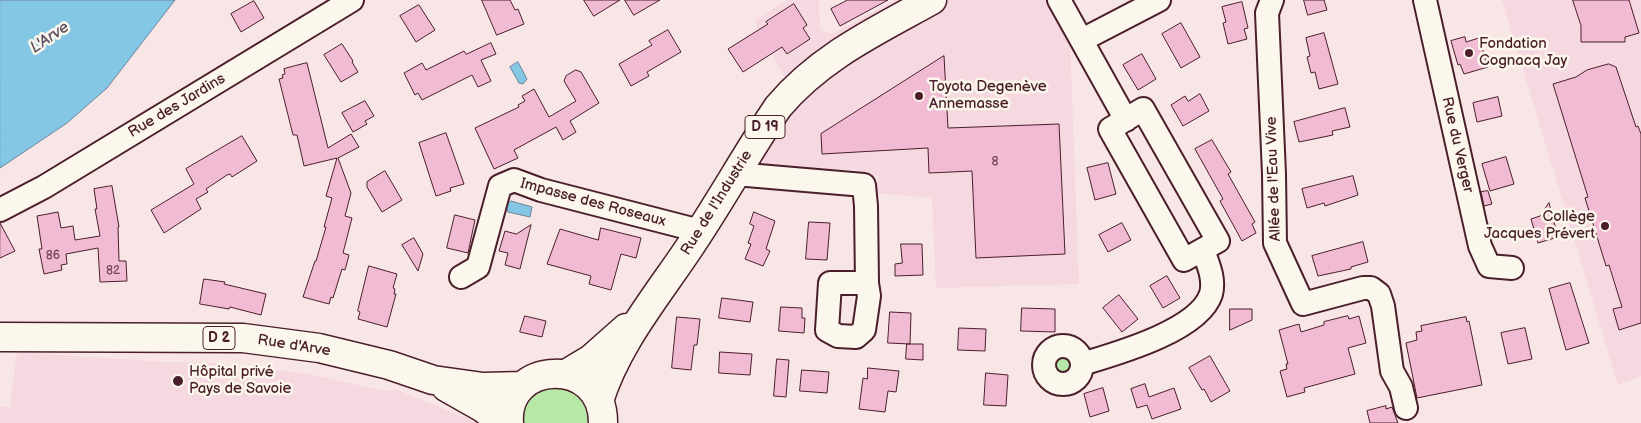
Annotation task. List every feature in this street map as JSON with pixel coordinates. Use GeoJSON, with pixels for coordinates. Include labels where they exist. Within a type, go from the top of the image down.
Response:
{"type":"FeatureCollection","features":[{"type":"Feature","properties":{"kind":"main road","name":"Rue de l'Industrie"},"geometry":{"type":"LineString","coordinates":[[601,412],[610,372],[648,306],[700,231],[778,107],[810,74],[846,48],[932,0]]}},
{"type":"Feature","properties":{"kind":"main road","name":"Rue de l'Industrie"},"geometry":{"type":"LineString","coordinates":[[566,374],[603,349],[648,306]]}},
{"type":"Feature","properties":{"kind":"main road","name":"Rue d'Arve"},"geometry":{"type":"LineString","coordinates":[[0,337],[243,338],[319,348],[389,365],[433,380],[483,408],[502,423]]}},
{"type":"Feature","properties":{"kind":"main road"},"geometry":{"type":"LineString","coordinates":[[509,423],[509,410],[522,386],[542,374],[550,373],[566,374],[586,383],[601,412]]}},
{"type":"Feature","properties":{"kind":"main road","name":"Rue d'Arve"},"geometry":{"type":"LineString","coordinates":[[433,380],[483,387],[522,386]]}},
{"type":"Feature","properties":{"kind":"street","name":"Rue des Jardins"},"geometry":{"type":"LineString","coordinates":[[0,210],[50,182],[352,0]]}},
{"type":"Feature","properties":{"kind":"street"},"geometry":{"type":"LineString","coordinates":[[1059,0],[1126,120]]}},
{"type":"Feature","properties":{"kind":"street"},"geometry":{"type":"LineString","coordinates":[[1082,40],[1159,0]]}},
{"type":"Feature","properties":{"kind":"street","name":"Allée de l'Eau Vive"},"geometry":{"type":"LineString","coordinates":[[1272,0],[1267,13],[1275,243],[1303,304],[1362,288],[1371,288],[1379,294],[1383,306],[1392,371],[1401,386],[1406,408]]}},
{"type":"Feature","properties":{"kind":"street","name":"Rue du Verger"},"geometry":{"type":"LineString","coordinates":[[1425,0],[1480,246],[1490,266],[1512,268]]}},
{"type":"Feature","properties":{"kind":"street"},"geometry":{"type":"LineString","coordinates":[[1143,109],[1218,241],[1184,260],[1110,129],[1126,120],[1143,109]]}},
{"type":"Feature","properties":{"kind":"street"},"geometry":{"type":"LineString","coordinates":[[735,174],[864,185],[867,282]]}},
{"type":"Feature","properties":{"kind":"street","name":"Impasse des Roseaux"},"geometry":{"type":"LineString","coordinates":[[461,277],[478,266],[500,186],[514,180],[541,190],[700,231]]}},
{"type":"Feature","properties":{"kind":"street"},"geometry":{"type":"LineString","coordinates":[[1082,364],[1143,344],[1195,315],[1208,300],[1212,286],[1210,270],[1203,250]]}},
{"type":"Feature","properties":{"kind":"shaded area"},"geometry":{"type":"Polygon","coordinates":[[[787,0],[819,0],[820,30],[832,34],[894,0],[1047,0],[1070,42],[1079,284],[936,288],[932,198],[875,193],[878,176],[857,174],[857,169],[822,171],[762,166],[743,132],[765,98],[785,78],[754,21],[787,0]]]}},
{"type":"Feature","properties":{"kind":"shaded area","name":"Collège Jacques Prévert"},"geometry":{"type":"Polygon","coordinates":[[[1502,0],[1641,0],[1641,376],[1618,385],[1502,0]]]}},
{"type":"Feature","properties":{"kind":"shaded area","name":"Hôpital privé Pays de Savoie"},"geometry":{"type":"Polygon","coordinates":[[[17,352],[166,362],[203,362],[308,374],[385,391],[395,389],[479,423],[0,423],[0,406],[10,407],[17,352]]]}},
{"type":"Feature","properties":{"kind":"green space"},"geometry":{"type":"Polygon","coordinates":[[[1063,351],[1073,355],[1077,365],[1073,375],[1063,379],[1053,375],[1049,365],[1053,355],[1063,351]]]}},
{"type":"Feature","properties":{"kind":"green space"},"geometry":{"type":"Polygon","coordinates":[[[559,384],[585,399],[592,423],[521,423],[523,406],[538,389],[559,384]]]}},
{"type":"Feature","properties":{"kind":"water","name":"L'Arve"},"geometry":{"type":"Polygon","coordinates":[[[0,0],[175,0],[107,88],[67,123],[0,168],[0,0]]]}},
{"type":"Feature","properties":{"kind":"water"},"geometry":{"type":"Polygon","coordinates":[[[518,62],[527,79],[523,84],[519,83],[510,67],[518,62]]]}},
{"type":"Feature","properties":{"kind":"water"},"geometry":{"type":"Polygon","coordinates":[[[511,201],[532,207],[530,217],[508,212],[506,206],[511,201]]]}},
{"type":"Feature","properties":{"kind":"building"},"geometry":{"type":"Polygon","coordinates":[[[482,0],[510,0],[515,10],[518,9],[524,24],[497,35],[482,0]]]}},
{"type":"Feature","properties":{"kind":"building"},"geometry":{"type":"Polygon","coordinates":[[[584,0],[620,0],[594,16],[584,0]]]}},
{"type":"Feature","properties":{"kind":"building"},"geometry":{"type":"Polygon","coordinates":[[[625,0],[660,0],[634,15],[625,0]]]}},
{"type":"Feature","properties":{"kind":"building"},"geometry":{"type":"Polygon","coordinates":[[[848,0],[888,0],[840,26],[831,9],[848,0]]]}},
{"type":"Feature","properties":{"kind":"building"},"geometry":{"type":"Polygon","coordinates":[[[1304,0],[1324,0],[1327,10],[1308,15],[1304,0]]]}},
{"type":"Feature","properties":{"kind":"building"},"geometry":{"type":"Polygon","coordinates":[[[1573,0],[1629,0],[1639,33],[1625,37],[1625,42],[1581,42],[1581,26],[1573,0]]]}},
{"type":"Feature","properties":{"kind":"building"},"geometry":{"type":"Polygon","coordinates":[[[254,1],[264,18],[241,32],[231,14],[254,1]]]}},
{"type":"Feature","properties":{"kind":"building"},"geometry":{"type":"Polygon","coordinates":[[[1242,2],[1248,28],[1244,29],[1247,39],[1228,44],[1223,23],[1226,22],[1222,7],[1242,2]]]}},
{"type":"Feature","properties":{"kind":"building"},"geometry":{"type":"Polygon","coordinates":[[[794,4],[807,25],[803,28],[810,39],[787,54],[782,47],[743,72],[728,49],[768,24],[766,22],[794,4]]]}},
{"type":"Feature","properties":{"kind":"building"},"geometry":{"type":"Polygon","coordinates":[[[419,5],[435,30],[416,42],[400,16],[419,5]]]}},
{"type":"Feature","properties":{"kind":"building"},"geometry":{"type":"Polygon","coordinates":[[[1181,23],[1200,57],[1181,68],[1162,34],[1181,23]]]}},
{"type":"Feature","properties":{"kind":"building"},"geometry":{"type":"Polygon","coordinates":[[[668,30],[681,52],[647,72],[649,76],[631,86],[619,64],[652,45],[649,41],[668,30]]]}},
{"type":"Feature","properties":{"kind":"building"},"geometry":{"type":"Polygon","coordinates":[[[1324,33],[1338,84],[1319,89],[1315,72],[1311,73],[1307,57],[1310,56],[1306,38],[1324,33]]]}},
{"type":"Feature","properties":{"kind":"building","name":"Fondation Cognacq Jay"},"geometry":{"type":"Polygon","coordinates":[[[1465,37],[1466,42],[1479,38],[1488,67],[1464,74],[1460,64],[1458,65],[1451,41],[1465,37]]]}},
{"type":"Feature","properties":{"kind":"building"},"geometry":{"type":"Polygon","coordinates":[[[491,43],[496,54],[481,60],[491,81],[478,87],[472,75],[422,100],[418,93],[415,95],[404,73],[422,63],[426,70],[464,51],[466,54],[491,43]]]}},
{"type":"Feature","properties":{"kind":"building"},"geometry":{"type":"Polygon","coordinates":[[[342,44],[358,72],[341,82],[324,55],[342,44]]]}},
{"type":"Feature","properties":{"kind":"building"},"geometry":{"type":"Polygon","coordinates":[[[1142,54],[1156,79],[1138,90],[1123,65],[1142,54]]]}},
{"type":"Feature","properties":{"kind":"building"},"geometry":{"type":"Polygon","coordinates":[[[944,56],[948,128],[1059,124],[1065,254],[976,258],[972,171],[929,173],[928,148],[822,154],[821,134],[944,56]]]}},
{"type":"Feature","properties":{"kind":"building"},"geometry":{"type":"Polygon","coordinates":[[[307,63],[328,148],[351,134],[359,147],[338,158],[351,193],[345,216],[352,218],[343,253],[349,255],[345,270],[342,269],[333,298],[331,297],[329,304],[303,297],[326,227],[324,227],[332,198],[326,196],[337,158],[304,166],[297,135],[293,135],[279,79],[283,78],[282,75],[285,74],[284,69],[307,63]]]}},
{"type":"Feature","properties":{"kind":"building"},"geometry":{"type":"Polygon","coordinates":[[[1609,64],[1616,67],[1636,127],[1638,126],[1641,134],[1641,323],[1619,330],[1613,309],[1622,307],[1609,265],[1606,266],[1585,198],[1588,197],[1553,84],[1576,77],[1587,70],[1609,64]]]}},
{"type":"Feature","properties":{"kind":"building"},"geometry":{"type":"Polygon","coordinates":[[[576,70],[581,72],[599,103],[570,121],[576,132],[563,140],[556,127],[514,150],[518,158],[494,169],[475,128],[519,107],[518,105],[525,101],[522,96],[534,89],[549,117],[576,101],[564,81],[566,76],[576,70]]]}},
{"type":"Feature","properties":{"kind":"building"},"geometry":{"type":"Polygon","coordinates":[[[1200,94],[1209,111],[1183,126],[1171,105],[1185,96],[1188,101],[1200,94]]]}},
{"type":"Feature","properties":{"kind":"building"},"geometry":{"type":"Polygon","coordinates":[[[1498,97],[1502,116],[1477,122],[1473,103],[1498,97]]]}},
{"type":"Feature","properties":{"kind":"building"},"geometry":{"type":"Polygon","coordinates":[[[365,101],[374,116],[365,121],[367,124],[353,132],[342,113],[365,101]]]}},
{"type":"Feature","properties":{"kind":"building"},"geometry":{"type":"Polygon","coordinates":[[[1345,108],[1350,127],[1332,131],[1333,135],[1299,142],[1294,122],[1345,108]]]}},
{"type":"Feature","properties":{"kind":"building"},"geometry":{"type":"Polygon","coordinates":[[[446,133],[464,184],[450,188],[451,191],[436,196],[419,143],[446,133]]]}},
{"type":"Feature","properties":{"kind":"building"},"geometry":{"type":"Polygon","coordinates":[[[242,136],[257,161],[232,177],[230,174],[227,175],[206,189],[208,192],[196,199],[201,209],[164,233],[151,210],[194,184],[186,169],[242,136]]]}},
{"type":"Feature","properties":{"kind":"building"},"geometry":{"type":"Polygon","coordinates":[[[1212,140],[1231,172],[1228,174],[1255,222],[1252,224],[1256,233],[1242,241],[1220,201],[1223,199],[1195,149],[1212,140]]]}},
{"type":"Feature","properties":{"kind":"building"},"geometry":{"type":"Polygon","coordinates":[[[1506,157],[1514,184],[1490,191],[1482,164],[1506,157]]]}},
{"type":"Feature","properties":{"kind":"building"},"geometry":{"type":"Polygon","coordinates":[[[1108,163],[1116,194],[1095,200],[1087,168],[1108,163]]]}},
{"type":"Feature","properties":{"kind":"building"},"geometry":{"type":"Polygon","coordinates":[[[385,171],[402,200],[382,212],[367,187],[367,182],[385,171]]]}},
{"type":"Feature","properties":{"kind":"building"},"geometry":{"type":"Polygon","coordinates":[[[1353,176],[1358,195],[1325,206],[1324,203],[1307,208],[1302,189],[1353,176]]]}},
{"type":"Feature","properties":{"kind":"building"},"geometry":{"type":"Polygon","coordinates":[[[112,186],[119,227],[119,261],[126,261],[127,281],[100,282],[98,248],[66,254],[67,264],[61,265],[62,270],[44,274],[39,249],[42,249],[37,216],[58,212],[61,228],[73,226],[75,240],[100,236],[95,209],[97,209],[94,189],[112,186]]]}},
{"type":"Feature","properties":{"kind":"building"},"geometry":{"type":"Polygon","coordinates":[[[1488,191],[1492,204],[1484,206],[1481,192],[1488,191]]]}},
{"type":"Feature","properties":{"kind":"building"},"geometry":{"type":"Polygon","coordinates":[[[1549,203],[1558,237],[1538,243],[1531,219],[1540,216],[1549,203]]]}},
{"type":"Feature","properties":{"kind":"building"},"geometry":{"type":"Polygon","coordinates":[[[754,212],[775,221],[766,249],[770,251],[763,266],[745,259],[751,244],[748,243],[754,226],[750,224],[754,212]]]}},
{"type":"Feature","properties":{"kind":"building"},"geometry":{"type":"Polygon","coordinates":[[[455,215],[475,220],[468,253],[447,248],[455,215]]]}},
{"type":"Feature","properties":{"kind":"building"},"geometry":{"type":"Polygon","coordinates":[[[809,222],[830,223],[827,260],[806,259],[809,222]]]}},
{"type":"Feature","properties":{"kind":"building"},"geometry":{"type":"Polygon","coordinates":[[[0,223],[15,251],[0,258],[0,223]]]}},
{"type":"Feature","properties":{"kind":"building"},"geometry":{"type":"Polygon","coordinates":[[[1122,223],[1131,240],[1108,252],[1099,235],[1122,223]]]}},
{"type":"Feature","properties":{"kind":"building"},"geometry":{"type":"Polygon","coordinates":[[[531,225],[520,269],[505,265],[508,253],[499,251],[505,231],[516,234],[531,225]]]}},
{"type":"Feature","properties":{"kind":"building"},"geometry":{"type":"Polygon","coordinates":[[[601,228],[641,238],[636,258],[621,254],[611,290],[589,284],[591,276],[547,264],[560,229],[598,240],[601,228]]]}},
{"type":"Feature","properties":{"kind":"building"},"geometry":{"type":"Polygon","coordinates":[[[414,238],[423,254],[418,271],[402,245],[414,238]]]}},
{"type":"Feature","properties":{"kind":"building"},"geometry":{"type":"Polygon","coordinates":[[[1363,242],[1368,262],[1351,267],[1351,269],[1318,276],[1312,256],[1363,242]]]}},
{"type":"Feature","properties":{"kind":"building"},"geometry":{"type":"Polygon","coordinates":[[[901,244],[922,244],[923,275],[895,276],[895,264],[902,263],[901,244]]]}},
{"type":"Feature","properties":{"kind":"building"},"geometry":{"type":"Polygon","coordinates":[[[369,266],[397,274],[393,288],[395,289],[394,294],[396,294],[387,327],[358,319],[360,312],[358,311],[369,266]]]}},
{"type":"Feature","properties":{"kind":"building"},"geometry":{"type":"Polygon","coordinates":[[[1167,276],[1180,298],[1163,308],[1150,286],[1167,276]]]}},
{"type":"Feature","properties":{"kind":"building"},"geometry":{"type":"Polygon","coordinates":[[[204,279],[225,282],[224,284],[266,294],[261,315],[230,307],[229,309],[200,304],[204,279]]]}},
{"type":"Feature","properties":{"kind":"building"},"geometry":{"type":"Polygon","coordinates":[[[1570,283],[1589,343],[1566,350],[1549,289],[1570,283]]]}},
{"type":"Feature","properties":{"kind":"building"},"geometry":{"type":"Polygon","coordinates":[[[1119,295],[1138,319],[1122,332],[1103,308],[1119,295]]]}},
{"type":"Feature","properties":{"kind":"building"},"geometry":{"type":"Polygon","coordinates":[[[722,298],[753,302],[750,322],[719,318],[722,298]]]}},
{"type":"Feature","properties":{"kind":"building"},"geometry":{"type":"Polygon","coordinates":[[[781,307],[802,308],[802,318],[805,318],[804,333],[779,331],[781,307]]]}},
{"type":"Feature","properties":{"kind":"building"},"geometry":{"type":"Polygon","coordinates":[[[1022,308],[1055,309],[1055,332],[1021,331],[1022,308]]]}},
{"type":"Feature","properties":{"kind":"building"},"geometry":{"type":"Polygon","coordinates":[[[1230,309],[1252,309],[1252,320],[1230,330],[1230,309]]]}},
{"type":"Feature","properties":{"kind":"building"},"geometry":{"type":"Polygon","coordinates":[[[890,312],[911,313],[910,344],[888,343],[890,312]]]}},
{"type":"Feature","properties":{"kind":"building"},"geometry":{"type":"Polygon","coordinates":[[[525,316],[546,321],[542,337],[520,332],[525,316]]]}},
{"type":"Feature","properties":{"kind":"building"},"geometry":{"type":"Polygon","coordinates":[[[1348,316],[1349,319],[1359,316],[1366,343],[1348,348],[1355,374],[1304,388],[1305,392],[1287,397],[1280,371],[1287,369],[1286,364],[1288,364],[1279,330],[1299,324],[1301,332],[1324,325],[1324,322],[1348,316]]]}},
{"type":"Feature","properties":{"kind":"building"},"geometry":{"type":"Polygon","coordinates":[[[677,317],[700,319],[697,345],[694,345],[691,370],[672,368],[677,317]]]}},
{"type":"Feature","properties":{"kind":"building"},"geometry":{"type":"Polygon","coordinates":[[[1466,317],[1467,322],[1469,321],[1482,385],[1417,398],[1406,343],[1417,340],[1416,332],[1422,331],[1421,326],[1466,317]]]}},
{"type":"Feature","properties":{"kind":"building"},"geometry":{"type":"Polygon","coordinates":[[[959,328],[986,329],[985,351],[958,350],[959,328]]]}},
{"type":"Feature","properties":{"kind":"building"},"geometry":{"type":"Polygon","coordinates":[[[1525,328],[1532,359],[1508,364],[1501,333],[1525,328]]]}},
{"type":"Feature","properties":{"kind":"building"},"geometry":{"type":"Polygon","coordinates":[[[907,344],[923,344],[923,360],[906,359],[907,344]]]}},
{"type":"Feature","properties":{"kind":"building"},"geometry":{"type":"Polygon","coordinates":[[[720,352],[752,354],[750,375],[719,373],[720,352]]]}},
{"type":"Feature","properties":{"kind":"building"},"geometry":{"type":"Polygon","coordinates":[[[1210,356],[1230,391],[1211,402],[1189,368],[1210,356]]]}},
{"type":"Feature","properties":{"kind":"building"},"geometry":{"type":"Polygon","coordinates":[[[777,359],[789,360],[786,397],[774,396],[777,359]]]}},
{"type":"Feature","properties":{"kind":"building"},"geometry":{"type":"Polygon","coordinates":[[[868,368],[899,371],[896,392],[888,391],[885,412],[859,409],[863,378],[867,379],[868,368]]]}},
{"type":"Feature","properties":{"kind":"building"},"geometry":{"type":"Polygon","coordinates":[[[802,370],[829,372],[827,393],[800,391],[802,370]]]}},
{"type":"Feature","properties":{"kind":"building"},"geometry":{"type":"Polygon","coordinates":[[[986,373],[1008,375],[1006,406],[984,405],[986,373]]]}},
{"type":"Feature","properties":{"kind":"building"},"geometry":{"type":"Polygon","coordinates":[[[1145,384],[1149,397],[1174,388],[1181,409],[1152,419],[1147,405],[1137,408],[1131,389],[1145,384]]]}},
{"type":"Feature","properties":{"kind":"building"},"geometry":{"type":"Polygon","coordinates":[[[1103,388],[1109,411],[1090,417],[1084,394],[1103,388]]]}},
{"type":"Feature","properties":{"kind":"building"},"geometry":{"type":"Polygon","coordinates":[[[1386,406],[1386,409],[1392,407],[1398,423],[1370,423],[1367,411],[1386,406]]]}},
{"type":"Feature","properties":{"kind":"place","name":"Fondation Cognacq Jay"},"geometry":{"type":"Point","coordinates":[1469,53]}},
{"type":"Feature","properties":{"kind":"place","name":"Toyota Degenève Annemasse"},"geometry":{"type":"Point","coordinates":[919,96]}},
{"type":"Feature","properties":{"kind":"place","name":"Collège Jacques Prévert"},"geometry":{"type":"Point","coordinates":[1605,226]}},
{"type":"Feature","properties":{"kind":"place","name":"Hôpital privé Pays de Savoie"},"geometry":{"type":"Point","coordinates":[178,381]}}]}
